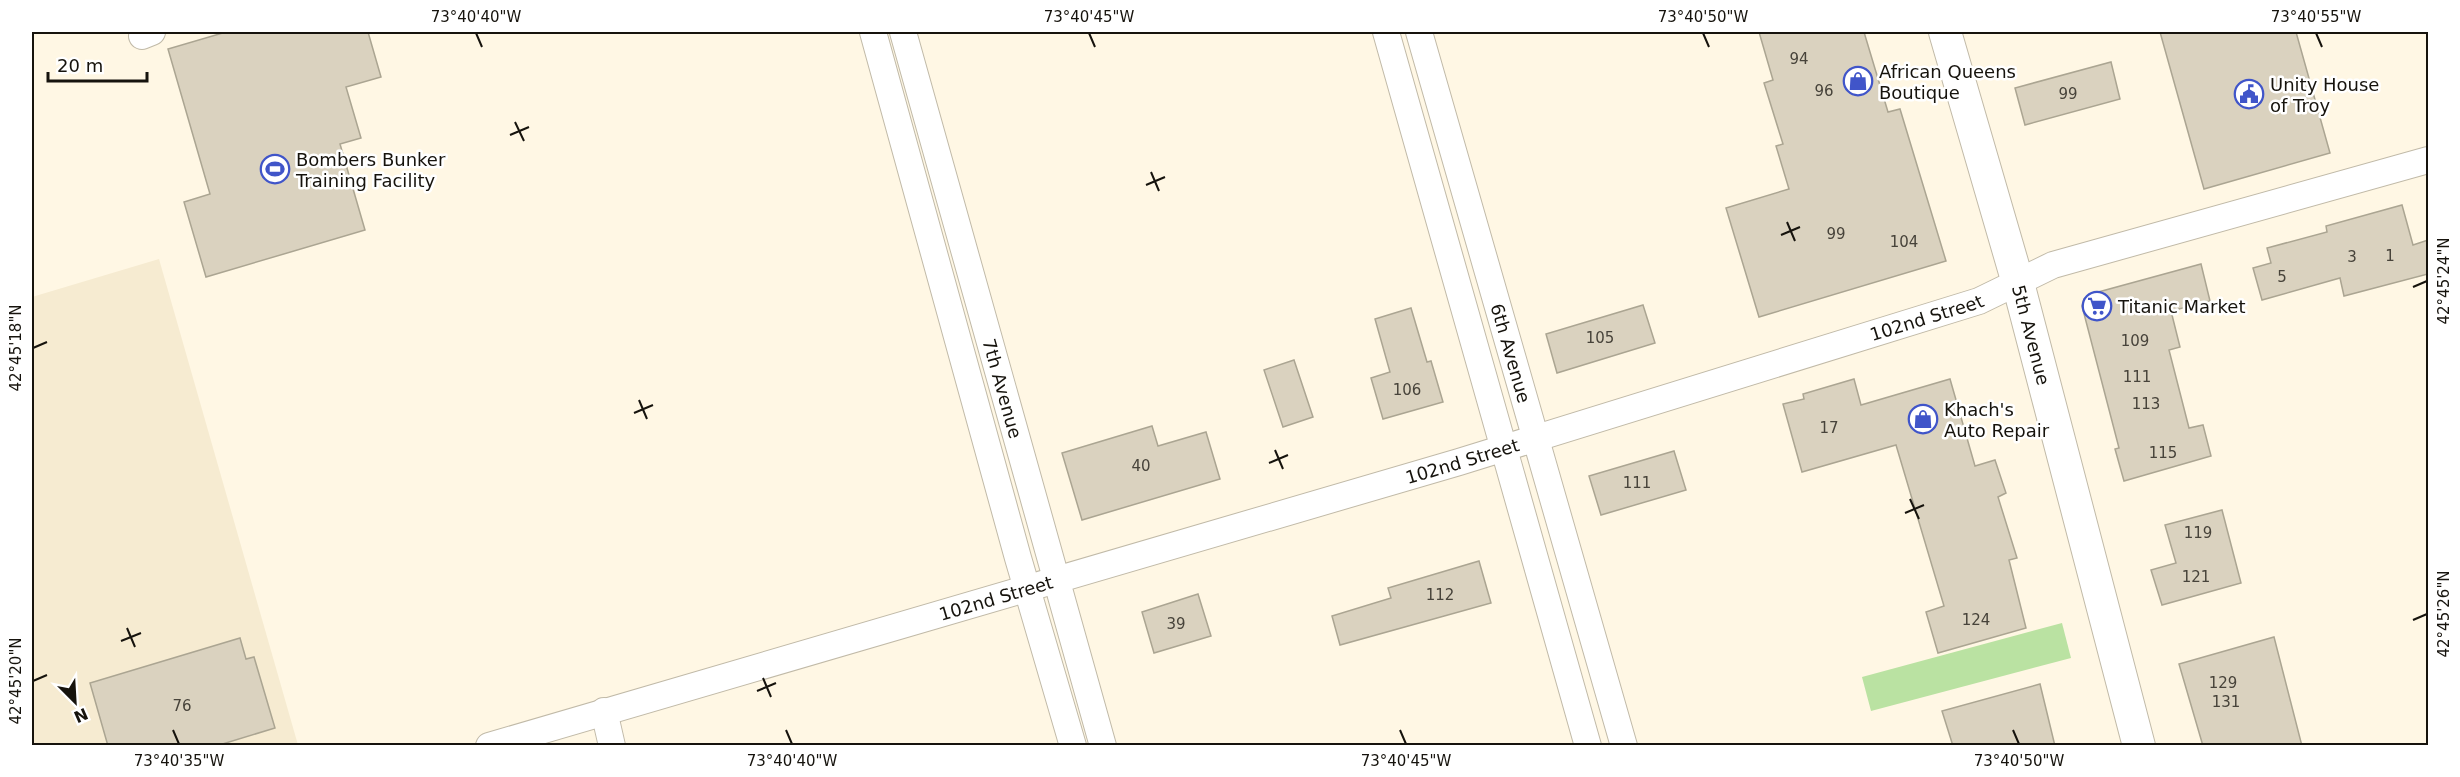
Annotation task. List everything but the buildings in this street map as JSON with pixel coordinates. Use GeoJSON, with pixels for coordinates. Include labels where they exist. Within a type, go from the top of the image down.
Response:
{"type":"FeatureCollection","features":[{"type":"Feature","properties":{"kind":"street","name":"7th Avenue"},"geometry":{"type":"LineString","coordinates":[[873,32],[1026,588],[1073,746]]}},
{"type":"Feature","properties":{"kind":"street","name":"7th Avenue"},"geometry":{"type":"LineString","coordinates":[[903,32],[1103,746]]}},
{"type":"Feature","properties":{"kind":"street","name":"6th Avenue"},"geometry":{"type":"LineString","coordinates":[[1386,32],[1588,746]]}},
{"type":"Feature","properties":{"kind":"street","name":"6th Avenue"},"geometry":{"type":"LineString","coordinates":[[1419,32],[1624,746]]}},
{"type":"Feature","properties":{"kind":"street","name":"5th Avenue"},"geometry":{"type":"LineString","coordinates":[[1945,32],[2018,283],[2139,746]]}},
{"type":"Feature","properties":{"kind":"street","name":"102nd Street"},"geometry":{"type":"LineString","coordinates":[[489,746],[1535,439],[1979,301],[2053,266],[2428,160]]}},
{"type":"Feature","properties":{"kind":"street"},"geometry":{"type":"LineString","coordinates":[[604,711],[612,746]]}},
{"type":"Feature","properties":{"kind":"shaded area"},"geometry":{"type":"Polygon","coordinates":[[[159,259],[298,745],[32,746],[32,297],[159,259]]]}},
{"type":"Feature","properties":{"kind":"green space"},"geometry":{"type":"Polygon","coordinates":[[[2062,623],[2071,658],[1871,711],[1862,677],[2062,623]]]}},
{"type":"Feature","properties":{"kind":"place","name":"African Queens Boutique"},"geometry":{"type":"Point","coordinates":[1858,81]}},
{"type":"Feature","properties":{"kind":"place","name":"Unity House of Troy"},"geometry":{"type":"Point","coordinates":[2249,94]}},
{"type":"Feature","properties":{"kind":"place","name":"Bombers Bunker Training Facility"},"geometry":{"type":"Point","coordinates":[275,169]}},
{"type":"Feature","properties":{"kind":"place","name":"Titanic Market"},"geometry":{"type":"Point","coordinates":[2097,306]}},
{"type":"Feature","properties":{"kind":"place","name":"Khach's Auto Repair"},"geometry":{"type":"Point","coordinates":[1923,419]}}]}
